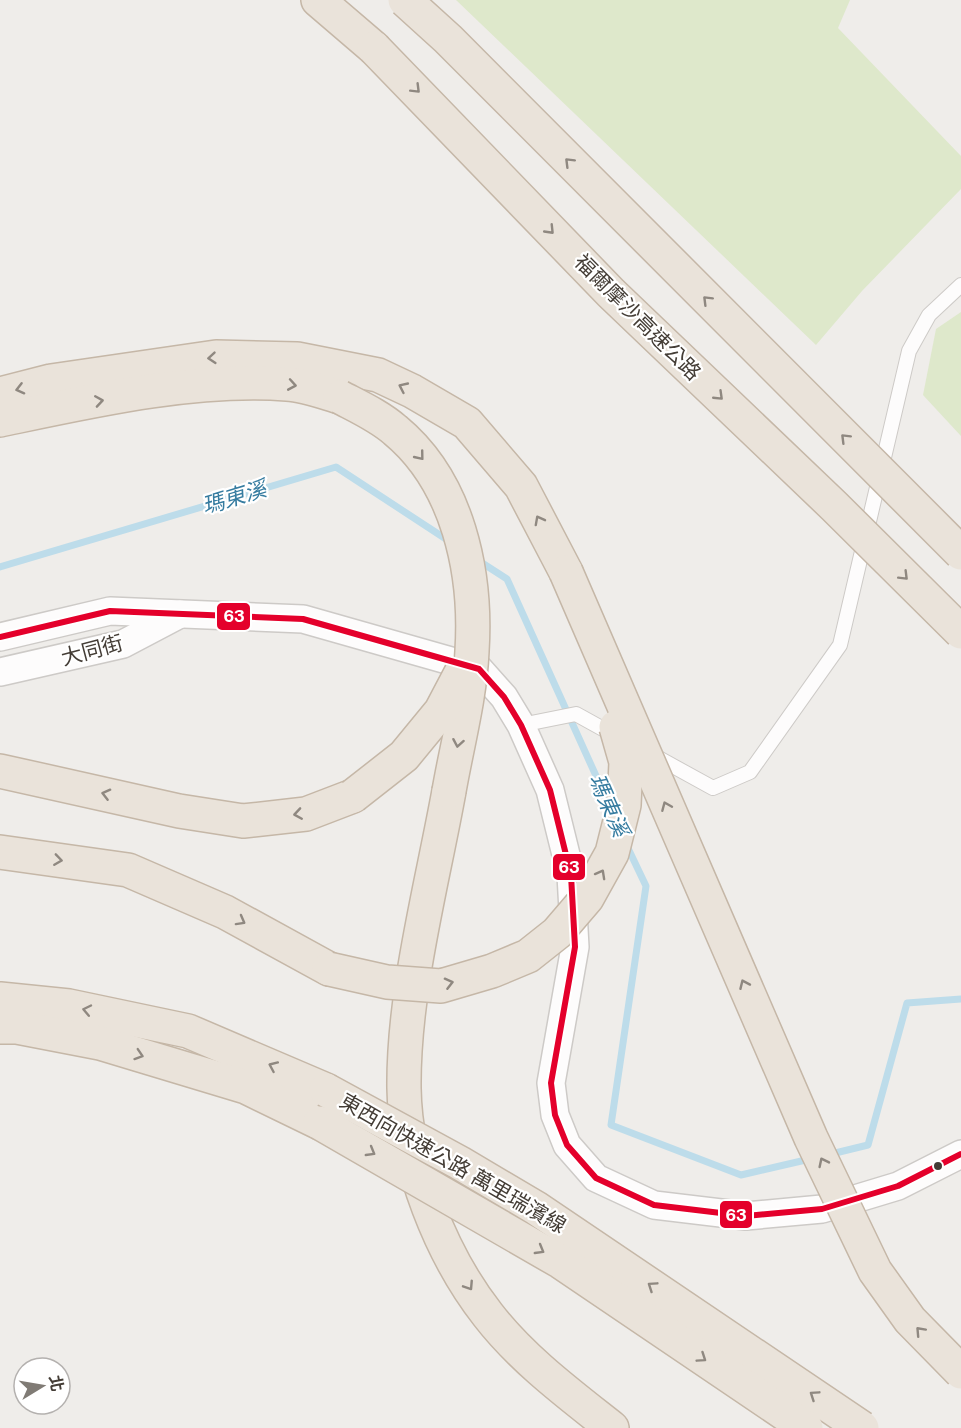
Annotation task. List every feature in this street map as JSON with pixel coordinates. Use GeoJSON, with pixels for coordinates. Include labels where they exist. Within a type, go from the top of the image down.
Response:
{"type":"FeatureCollection","features":[{"type":"Feature","properties":{"kind":"highway","name":"福爾摩沙高速公路"},"geometry":{"type":"LineString","coordinates":[[318,0],[374,48],[611,293],[961,632]]}},
{"type":"Feature","properties":{"kind":"highway"},"geometry":{"type":"LineString","coordinates":[[405,0],[448,39],[961,553]]}},
{"type":"Feature","properties":{"kind":"highway"},"geometry":{"type":"LineString","coordinates":[[0,394],[51,381],[216,357],[297,359],[378,375],[412,391],[467,423],[521,486],[566,572],[811,1138],[875,1271],[910,1320],[961,1372]]}},
{"type":"Feature","properties":{"kind":"highway"},"geometry":{"type":"LineString","coordinates":[[0,420],[69,406],[219,382],[289,384],[340,397],[378,417],[396,430],[419,453],[439,482],[456,517],[468,567],[472,650],[407,1024],[404,1089],[411,1144],[423,1195],[445,1244],[488,1316],[548,1378],[612,1428]]}},
{"type":"Feature","properties":{"kind":"highway"},"geometry":{"type":"LineString","coordinates":[[0,852],[128,870],[225,912],[329,969],[387,982],[441,986],[492,971],[528,956],[557,933],[588,898],[612,853],[624,805],[626,762],[579,601]]}},
{"type":"Feature","properties":{"kind":"highway"},"geometry":{"type":"LineString","coordinates":[[0,771],[179,812],[243,821],[306,814],[353,796],[404,756],[434,720],[472,650]]}},
{"type":"Feature","properties":{"kind":"highway","name":"東西向快速公路 萬里瑞濱線"},"geometry":{"type":"LineString","coordinates":[[0,999],[69,1006],[189,1031],[326,1090],[460,1163],[536,1208],[862,1428]]}},
{"type":"Feature","properties":{"kind":"highway","name":"東西向快速公路 萬里瑞濱線"},"geometry":{"type":"LineString","coordinates":[[0,1027],[17,1027],[100,1042],[246,1088],[320,1123],[561,1262],[806,1428]]}},
{"type":"Feature","properties":{"kind":"street","name":"大同街"},"geometry":{"type":"LineString","coordinates":[[0,637],[110,611],[303,619],[479,669],[504,697],[521,725],[550,790],[571,874],[575,947],[551,1083],[555,1115],[567,1145],[596,1178],[654,1205],[746,1216],[822,1209],[898,1186],[961,1154]]}},
{"type":"Feature","properties":{"kind":"street","name":"大同街"},"geometry":{"type":"LineString","coordinates":[[0,672],[123,644],[180,614]]}},
{"type":"Feature","properties":{"kind":"lane"},"geometry":{"type":"LineString","coordinates":[[521,725],[576,714],[714,788],[750,772],[840,645],[909,351],[929,315],[961,285]]}},
{"type":"Feature","properties":{"kind":"green space"},"geometry":{"type":"Polygon","coordinates":[[[456,0],[850,0],[838,28],[961,156],[961,189],[862,291],[816,345],[456,0]]]}},
{"type":"Feature","properties":{"kind":"green space"},"geometry":{"type":"Polygon","coordinates":[[[961,312],[961,436],[923,395],[936,329],[961,312]]]}},
{"type":"Feature","properties":{"kind":"waterway","name":"瑪東溪"},"geometry":{"type":"LineString","coordinates":[[0,567],[336,467],[449,541]]}},
{"type":"Feature","properties":{"kind":"waterway","name":"瑪東溪"},"geometry":{"type":"LineString","coordinates":[[476,559],[507,579],[611,809]]}},
{"type":"Feature","properties":{"kind":"waterway","name":"瑪東溪"},"geometry":{"type":"LineString","coordinates":[[626,844],[646,886],[611,1125],[741,1175],[810,1159]]}},
{"type":"Feature","properties":{"kind":"waterway","name":"瑪東溪"},"geometry":{"type":"LineString","coordinates":[[827,1155],[868,1145],[907,1003],[961,999]]}},
{"type":"Feature","properties":{"kind":"transit line","name":"63"},"geometry":{"type":"LineString","coordinates":[[0,637],[110,611],[303,619],[479,669],[504,697],[521,725],[550,790],[571,875],[575,947],[551,1083],[555,1115],[567,1145],[596,1178],[654,1205],[746,1216],[822,1209],[898,1186],[961,1154]]}}]}
